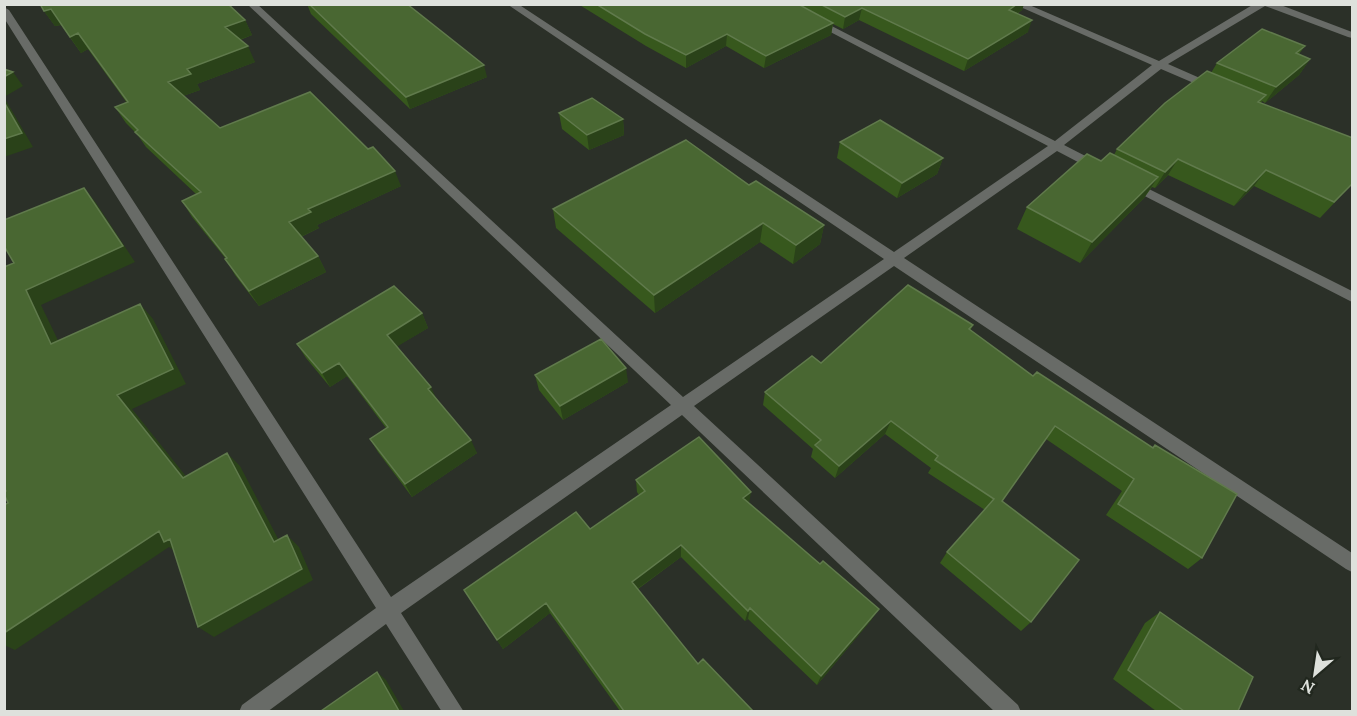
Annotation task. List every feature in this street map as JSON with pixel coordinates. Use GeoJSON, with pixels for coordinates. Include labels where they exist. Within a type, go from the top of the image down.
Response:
{"type":"FeatureCollection","features":[{"type":"Feature","properties":{"kind":"street"},"geometry":{"type":"LineString","coordinates":[[251,4],[1011,711]]}},
{"type":"Feature","properties":{"kind":"street"},"geometry":{"type":"LineString","coordinates":[[512,4],[892,260],[1353,563]]}},
{"type":"Feature","properties":{"kind":"street"},"geometry":{"type":"LineString","coordinates":[[781,4],[1353,297]]}},
{"type":"Feature","properties":{"kind":"street"},"geometry":{"type":"LineString","coordinates":[[1018,4],[1224,92]]}},
{"type":"Feature","properties":{"kind":"street"},"geometry":{"type":"LineString","coordinates":[[249,711],[389,610],[1056,146],[1159,65],[1262,4]]}},
{"type":"Feature","properties":{"kind":"street"},"geometry":{"type":"LineString","coordinates":[[1268,4],[1353,35]]}},
{"type":"Feature","properties":{"kind":"street"},"geometry":{"type":"LineString","coordinates":[[4,10],[454,711]]}},
{"type":"Feature","properties":{"kind":"building"},"geometry":{"type":"Polygon","coordinates":[[[40,4],[228,4],[245,20],[225,27],[248,46],[187,69],[191,74],[168,82],[220,128],[310,92],[368,149],[373,147],[395,171],[308,209],[311,212],[289,222],[318,256],[249,291],[225,259],[227,258],[182,201],[201,192],[135,132],[138,130],[115,107],[128,102],[78,33],[70,37],[51,9],[44,11],[40,4]]]}},
{"type":"Feature","properties":{"kind":"building"},"geometry":{"type":"Polygon","coordinates":[[[309,4],[407,4],[484,65],[406,97],[309,4]]]}},
{"type":"Feature","properties":{"kind":"building"},"geometry":{"type":"Polygon","coordinates":[[[596,4],[798,4],[833,23],[766,56],[727,34],[686,55],[645,34],[596,4]]]}},
{"type":"Feature","properties":{"kind":"building"},"geometry":{"type":"Polygon","coordinates":[[[820,4],[1017,4],[1009,10],[1032,20],[968,59],[862,8],[845,17],[820,4]]]}},
{"type":"Feature","properties":{"kind":"building"},"geometry":{"type":"Polygon","coordinates":[[[1262,29],[1305,46],[1296,53],[1310,59],[1276,87],[1217,63],[1262,29]]]}},
{"type":"Feature","properties":{"kind":"building"},"geometry":{"type":"Polygon","coordinates":[[[4,69],[13,72],[4,77],[4,69]]]}},
{"type":"Feature","properties":{"kind":"building"},"geometry":{"type":"Polygon","coordinates":[[[1207,71],[1266,95],[1258,102],[1353,138],[1353,183],[1334,202],[1266,170],[1246,191],[1178,159],[1165,172],[1117,149],[1165,103],[1207,71]]]}},
{"type":"Feature","properties":{"kind":"building"},"geometry":{"type":"Polygon","coordinates":[[[592,98],[623,119],[587,135],[559,113],[592,98]]]}},
{"type":"Feature","properties":{"kind":"building"},"geometry":{"type":"Polygon","coordinates":[[[4,102],[22,133],[4,139],[4,102]]]}},
{"type":"Feature","properties":{"kind":"building"},"geometry":{"type":"Polygon","coordinates":[[[880,120],[943,158],[902,183],[840,142],[880,120]]]}},
{"type":"Feature","properties":{"kind":"building"},"geometry":{"type":"Polygon","coordinates":[[[686,140],[749,185],[756,181],[824,225],[796,245],[763,223],[654,295],[553,209],[686,140]]]}},
{"type":"Feature","properties":{"kind":"building"},"geometry":{"type":"Polygon","coordinates":[[[1110,153],[1158,177],[1092,242],[1027,207],[1087,154],[1101,161],[1110,153]]]}},
{"type":"Feature","properties":{"kind":"building"},"geometry":{"type":"Polygon","coordinates":[[[84,188],[123,246],[26,290],[51,344],[140,304],[173,369],[117,395],[183,478],[227,453],[274,542],[287,535],[302,569],[198,627],[170,539],[164,542],[159,531],[4,633],[4,505],[8,503],[4,494],[6,491],[4,487],[4,267],[14,263],[4,246],[4,220],[84,188]]]}},
{"type":"Feature","properties":{"kind":"building"},"geometry":{"type":"Polygon","coordinates":[[[908,285],[973,325],[969,329],[1033,376],[1037,372],[1153,448],[1155,445],[1237,494],[1202,558],[1118,504],[1134,479],[1055,426],[1002,501],[1079,560],[1031,622],[947,552],[994,499],[935,460],[938,456],[891,421],[839,466],[815,445],[821,440],[765,392],[812,356],[821,363],[908,285]]]}},
{"type":"Feature","properties":{"kind":"building"},"geometry":{"type":"Polygon","coordinates":[[[394,286],[422,313],[387,335],[431,387],[428,389],[471,440],[405,484],[370,439],[388,427],[339,363],[322,373],[297,344],[394,286]]]}},
{"type":"Feature","properties":{"kind":"building"},"geometry":{"type":"Polygon","coordinates":[[[601,339],[626,368],[560,406],[535,375],[601,339]]]}},
{"type":"Feature","properties":{"kind":"building"},"geometry":{"type":"Polygon","coordinates":[[[699,437],[751,492],[743,498],[820,564],[823,561],[879,609],[821,676],[750,608],[748,611],[681,545],[632,582],[698,664],[703,659],[753,711],[624,711],[546,603],[497,640],[464,590],[576,512],[590,529],[645,491],[636,480],[699,437]]]}},
{"type":"Feature","properties":{"kind":"building"},"geometry":{"type":"Polygon","coordinates":[[[1160,612],[1253,677],[1238,711],[1184,711],[1128,670],[1160,612]]]}},
{"type":"Feature","properties":{"kind":"building"},"geometry":{"type":"Polygon","coordinates":[[[377,672],[399,711],[321,711],[377,672]]]}}]}
